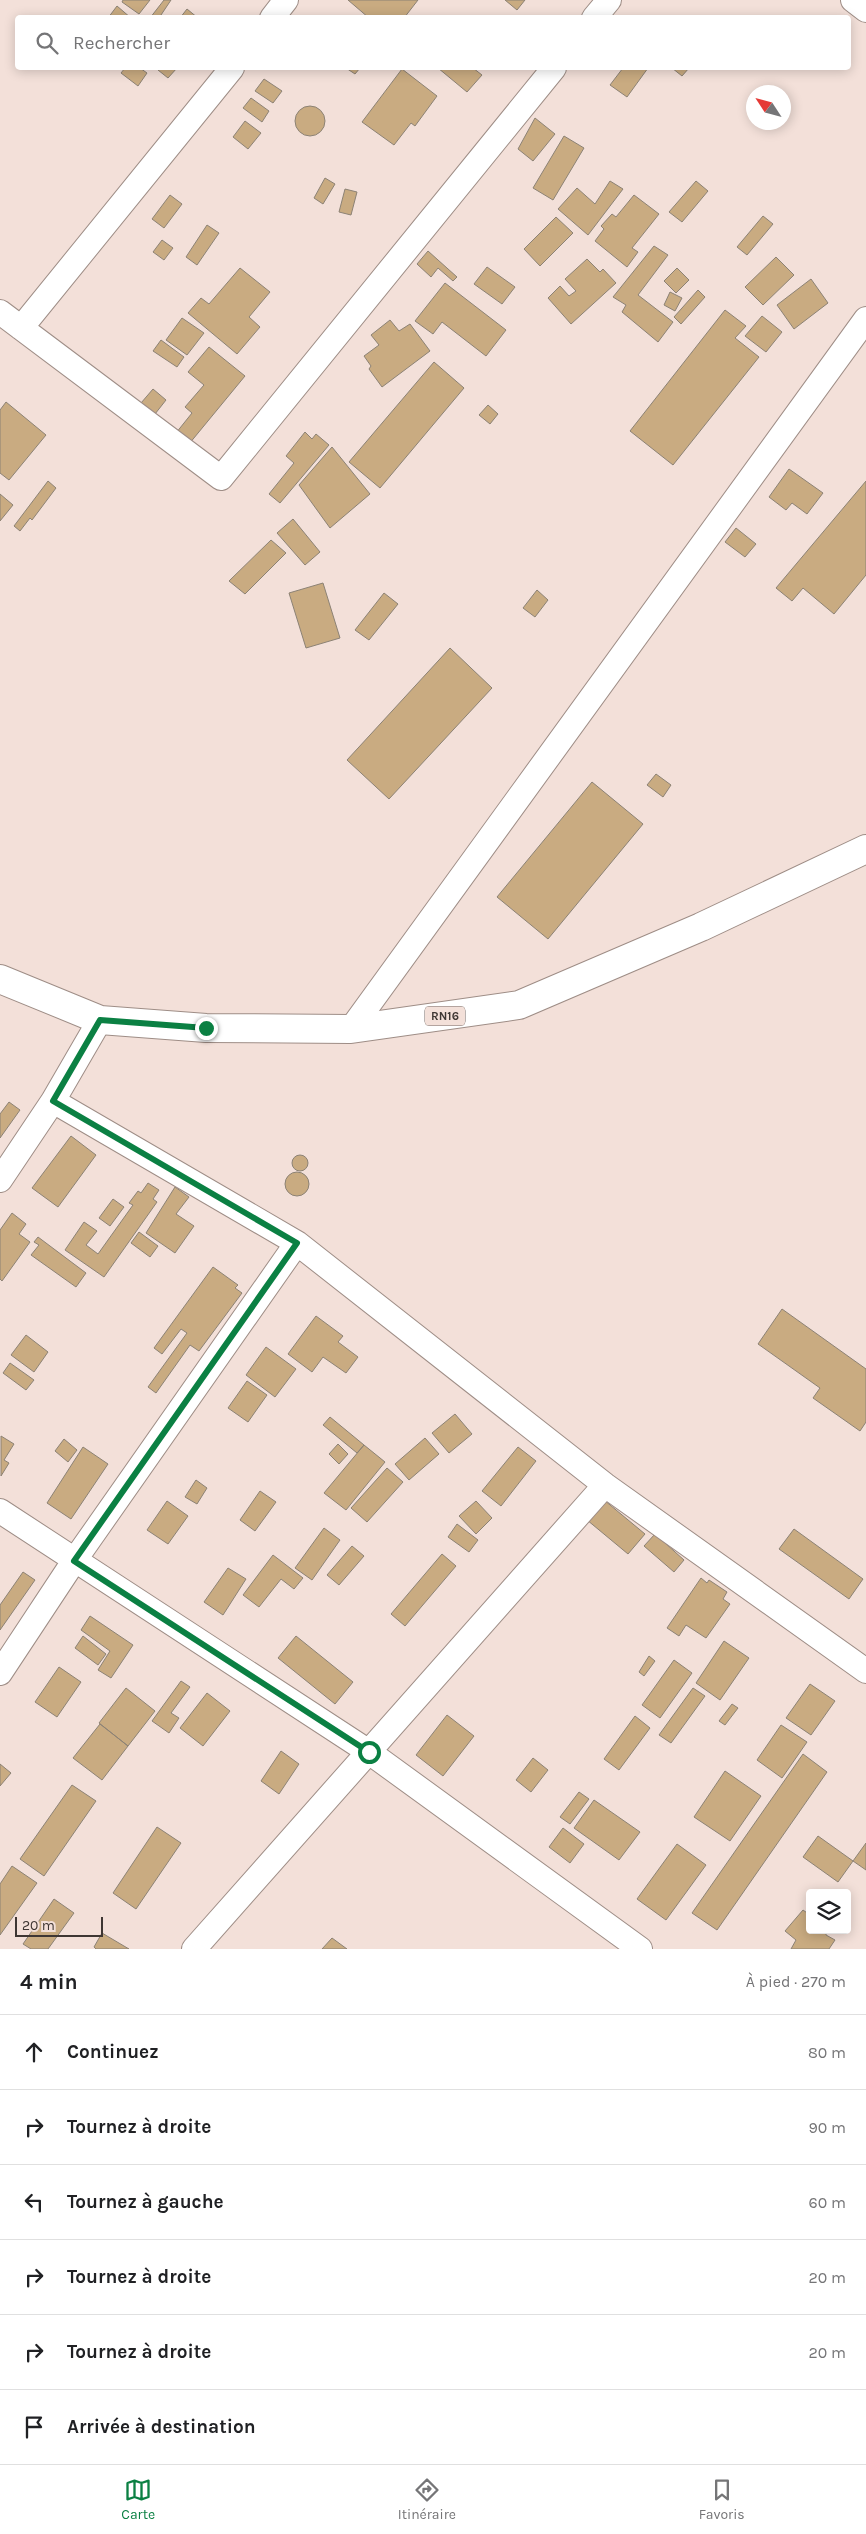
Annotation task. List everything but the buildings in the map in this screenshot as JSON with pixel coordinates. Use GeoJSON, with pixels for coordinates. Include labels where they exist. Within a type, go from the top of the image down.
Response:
{"type":"FeatureCollection","features":[{"type":"Feature","properties":{"kind":"main road","name":"RN16"},"geometry":{"type":"LineString","coordinates":[[0,979],[100,1020],[206,1028],[351,1029],[519,1005],[701,927],[866,849]]}},
{"type":"Feature","properties":{"kind":"street"},"geometry":{"type":"LineString","coordinates":[[274,15],[286,0]]}},
{"type":"Feature","properties":{"kind":"street"},"geometry":{"type":"LineString","coordinates":[[596,15],[609,0]]}},
{"type":"Feature","properties":{"kind":"street"},"geometry":{"type":"LineString","coordinates":[[853,0],[866,10]]}},
{"type":"Feature","properties":{"kind":"street"},"geometry":{"type":"LineString","coordinates":[[21,328],[230,70]]}},
{"type":"Feature","properties":{"kind":"street"},"geometry":{"type":"LineString","coordinates":[[0,312],[221,478],[552,70]]}},
{"type":"Feature","properties":{"kind":"street"},"geometry":{"type":"LineString","coordinates":[[351,1029],[866,319]]}},
{"type":"Feature","properties":{"kind":"street"},"geometry":{"type":"LineString","coordinates":[[0,1180],[53,1101],[100,1020]]}},
{"type":"Feature","properties":{"kind":"street"},"geometry":{"type":"LineString","coordinates":[[53,1101],[297,1243],[605,1485],[866,1671]]}},
{"type":"Feature","properties":{"kind":"street"},"geometry":{"type":"LineString","coordinates":[[0,1673],[74,1561],[297,1243]]}},
{"type":"Feature","properties":{"kind":"street"},"geometry":{"type":"LineString","coordinates":[[194,1949],[605,1485]]}},
{"type":"Feature","properties":{"kind":"street"},"geometry":{"type":"LineString","coordinates":[[0,1511],[369,1752],[640,1949]]}},
{"type":"Feature","properties":{"kind":"route"},"geometry":{"type":"LineString","coordinates":[[206,1028],[100,1020],[53,1101],[297,1243],[74,1561],[369,1752]]}}]}
